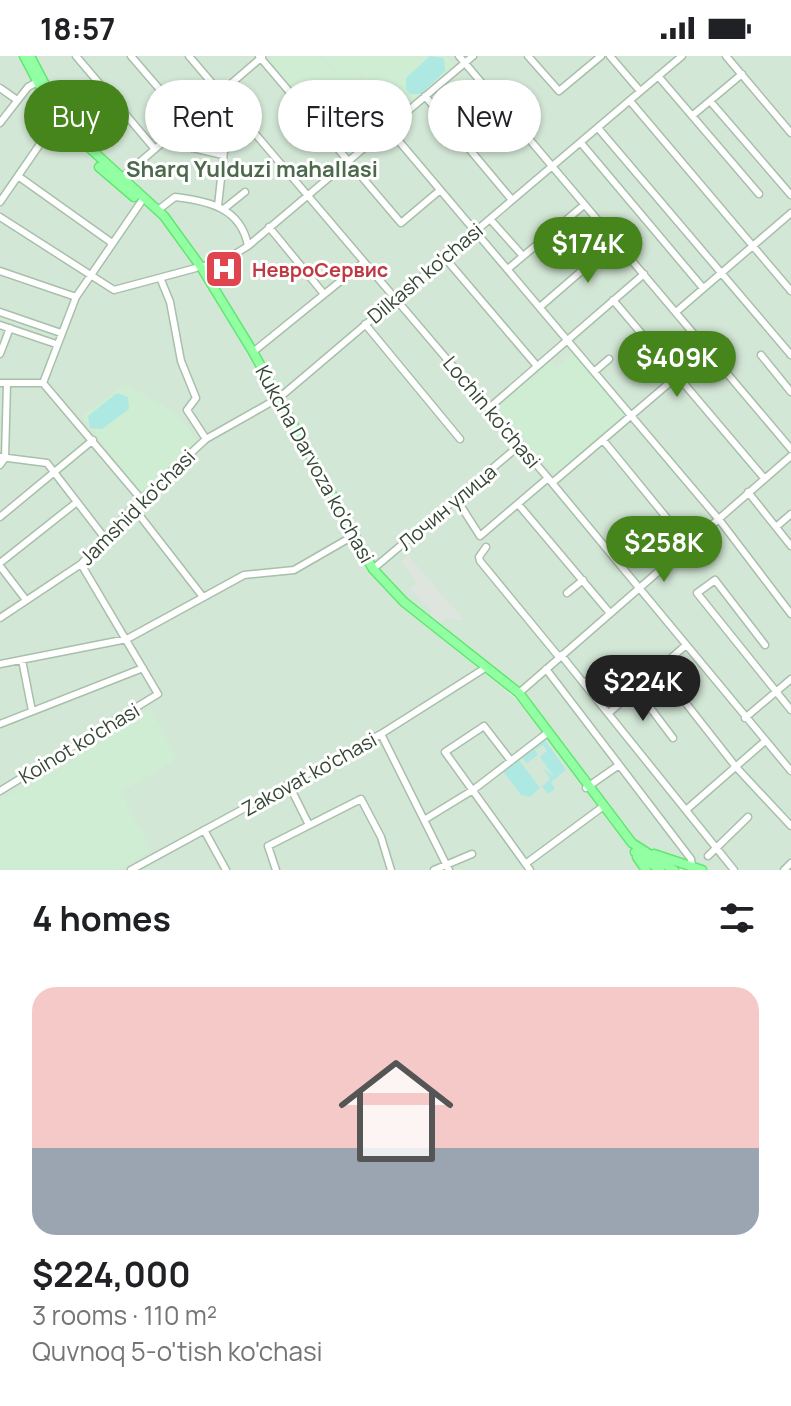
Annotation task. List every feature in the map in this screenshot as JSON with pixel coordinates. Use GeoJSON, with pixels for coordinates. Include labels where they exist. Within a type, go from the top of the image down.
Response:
{"type":"FeatureCollection","features":[{"type":"Feature","properties":{"kind":"main road","name":"Kukcha Darvoza ko'chasi"},"geometry":{"type":"LineString","coordinates":[[27,56],[39,80]]}},
{"type":"Feature","properties":{"kind":"main road","name":"Kukcha Darvoza ko'chasi"},"geometry":{"type":"LineString","coordinates":[[85,152],[158,210],[199,268],[251,353],[371,570],[404,602],[517,695],[635,848],[660,870]]}},
{"type":"Feature","properties":{"kind":"main road","name":"Kukcha Darvoza ko'chasi"},"geometry":{"type":"LineString","coordinates":[[92,152],[169,229],[199,268]]}},
{"type":"Feature","properties":{"kind":"main road","name":"Kukcha Darvoza ko'chasi"},"geometry":{"type":"LineString","coordinates":[[635,848],[674,870]]}},
{"type":"Feature","properties":{"kind":"main road"},"geometry":{"type":"LineString","coordinates":[[635,848],[702,870]]}},
{"type":"Feature","properties":{"kind":"main road"},"geometry":{"type":"LineString","coordinates":[[635,848],[646,870]]}},
{"type":"Feature","properties":{"kind":"street"},"geometry":{"type":"LineString","coordinates":[[76,56],[145,137]]}},
{"type":"Feature","properties":{"kind":"street"},"geometry":{"type":"LineString","coordinates":[[131,56],[152,80]]}},
{"type":"Feature","properties":{"kind":"street","name":"Lochin ko'chasi"},"geometry":{"type":"LineString","coordinates":[[189,56],[210,80]]}},
{"type":"Feature","properties":{"kind":"street"},"geometry":{"type":"LineString","coordinates":[[459,56],[791,449]]}},
{"type":"Feature","properties":{"kind":"street"},"geometry":{"type":"LineString","coordinates":[[412,107],[473,56]]}},
{"type":"Feature","properties":{"kind":"street"},"geometry":{"type":"LineString","coordinates":[[528,56],[559,91],[601,56]]}},
{"type":"Feature","properties":{"kind":"street"},"geometry":{"type":"LineString","coordinates":[[610,56],[640,91]]}},
{"type":"Feature","properties":{"kind":"street","name":"Dilkash ko'chasi"},"geometry":{"type":"LineString","coordinates":[[277,399],[682,56]]}},
{"type":"Feature","properties":{"kind":"street"},"geometry":{"type":"LineString","coordinates":[[726,56],[791,133]]}},
{"type":"Feature","properties":{"kind":"street"},"geometry":{"type":"LineString","coordinates":[[233,80],[261,57],[401,223],[439,191]]}},
{"type":"Feature","properties":{"kind":"street"},"geometry":{"type":"LineString","coordinates":[[693,115],[742,74]]}},
{"type":"Feature","properties":{"kind":"street"},"geometry":{"type":"LineString","coordinates":[[658,76],[759,194]]}},
{"type":"Feature","properties":{"kind":"street"},"geometry":{"type":"LineString","coordinates":[[0,88],[17,100]]}},
{"type":"Feature","properties":{"kind":"street"},"geometry":{"type":"LineString","coordinates":[[0,123],[24,94]]}},
{"type":"Feature","properties":{"kind":"street"},"geometry":{"type":"LineString","coordinates":[[425,96],[512,200]]}},
{"type":"Feature","properties":{"kind":"street"},"geometry":{"type":"LineString","coordinates":[[630,101],[791,291]]}},
{"type":"Feature","properties":{"kind":"street"},"geometry":{"type":"LineString","coordinates":[[710,101],[791,195]]}},
{"type":"Feature","properties":{"kind":"street"},"geometry":{"type":"LineString","coordinates":[[598,128],[791,355]]}},
{"type":"Feature","properties":{"kind":"street","name":"Lochin ko'chasi"},"geometry":{"type":"LineString","coordinates":[[262,143],[550,480],[791,771]]}},
{"type":"Feature","properties":{"kind":"street"},"geometry":{"type":"LineString","coordinates":[[581,143],[703,288]]}},
{"type":"Feature","properties":{"kind":"street"},"geometry":{"type":"LineString","coordinates":[[0,202],[35,152]]}},
{"type":"Feature","properties":{"kind":"street"},"geometry":{"type":"LineString","coordinates":[[118,180],[150,152]]}},
{"type":"Feature","properties":{"kind":"street"},"geometry":{"type":"LineString","coordinates":[[210,152],[223,155]]}},
{"type":"Feature","properties":{"kind":"street"},"geometry":{"type":"LineString","coordinates":[[221,207],[224,152]]}},
{"type":"Feature","properties":{"kind":"street"},"geometry":{"type":"LineString","coordinates":[[0,217],[89,277],[116,290],[161,280],[227,259],[248,246],[359,152]]}},
{"type":"Feature","properties":{"kind":"street"},"geometry":{"type":"LineString","coordinates":[[407,152],[509,268],[719,519],[791,614]]}},
{"type":"Feature","properties":{"kind":"street"},"geometry":{"type":"LineString","coordinates":[[18,176],[112,243]]}},
{"type":"Feature","properties":{"kind":"street"},"geometry":{"type":"LineString","coordinates":[[221,207],[245,192]]}},
{"type":"Feature","properties":{"kind":"street"},"geometry":{"type":"LineString","coordinates":[[158,210],[175,197],[221,207],[241,226],[248,246]]}},
{"type":"Feature","properties":{"kind":"street"},"geometry":{"type":"LineString","coordinates":[[43,383],[76,297],[141,202]]}},
{"type":"Feature","properties":{"kind":"street"},"geometry":{"type":"LineString","coordinates":[[509,268],[584,205]]}},
{"type":"Feature","properties":{"kind":"street"},"geometry":{"type":"LineString","coordinates":[[676,312],[791,213]]}},
{"type":"Feature","properties":{"kind":"street"},"geometry":{"type":"LineString","coordinates":[[490,219],[523,256]]}},
{"type":"Feature","properties":{"kind":"street"},"geometry":{"type":"LineString","coordinates":[[269,227],[324,294]]}},
{"type":"Feature","properties":{"kind":"street"},"geometry":{"type":"LineString","coordinates":[[541,306],[615,242]]}},
{"type":"Feature","properties":{"kind":"street"},"geometry":{"type":"LineString","coordinates":[[445,258],[537,366]]}},
{"type":"Feature","properties":{"kind":"street"},"geometry":{"type":"LineString","coordinates":[[251,353],[364,262]]}},
{"type":"Feature","properties":{"kind":"street"},"geometry":{"type":"LineString","coordinates":[[0,271],[76,297]]}},
{"type":"Feature","properties":{"kind":"street"},"geometry":{"type":"LineString","coordinates":[[489,408],[644,274]]}},
{"type":"Feature","properties":{"kind":"street"},"geometry":{"type":"LineString","coordinates":[[161,280],[170,302],[181,361],[196,398],[187,410],[206,439]]}},
{"type":"Feature","properties":{"kind":"street"},"geometry":{"type":"LineString","coordinates":[[613,300],[764,478]]}},
{"type":"Feature","properties":{"kind":"street"},"geometry":{"type":"LineString","coordinates":[[0,312],[61,333]]}},
{"type":"Feature","properties":{"kind":"street"},"geometry":{"type":"LineString","coordinates":[[365,324],[460,439]]}},
{"type":"Feature","properties":{"kind":"street"},"geometry":{"type":"LineString","coordinates":[[0,325],[56,344]]}},
{"type":"Feature","properties":{"kind":"street"},"geometry":{"type":"LineString","coordinates":[[0,354],[10,328]]}},
{"type":"Feature","properties":{"kind":"street"},"geometry":{"type":"LineString","coordinates":[[457,500],[480,536],[603,440],[708,350]]}},
{"type":"Feature","properties":{"kind":"street"},"geometry":{"type":"LineString","coordinates":[[761,355],[791,392]]}},
{"type":"Feature","properties":{"kind":"street"},"geometry":{"type":"LineString","coordinates":[[595,371],[609,359]]}},
{"type":"Feature","properties":{"kind":"street"},"geometry":{"type":"LineString","coordinates":[[43,383],[3,384],[2,460],[44,461],[104,537]]}},
{"type":"Feature","properties":{"kind":"street"},"geometry":{"type":"LineString","coordinates":[[43,383],[141,499]]}},
{"type":"Feature","properties":{"kind":"street","name":"Jamshid ko'chasi"},"geometry":{"type":"LineString","coordinates":[[0,618],[81,564],[141,499],[206,439],[277,399]]}},
{"type":"Feature","properties":{"kind":"street"},"geometry":{"type":"LineString","coordinates":[[0,517],[93,440]]}},
{"type":"Feature","properties":{"kind":"street"},"geometry":{"type":"LineString","coordinates":[[603,440],[688,544]]}},
{"type":"Feature","properties":{"kind":"street","name":"Лочин улица"},"geometry":{"type":"LineString","coordinates":[[371,570],[520,445]]}},
{"type":"Feature","properties":{"kind":"street"},"geometry":{"type":"LineString","coordinates":[[517,695],[791,456]]}},
{"type":"Feature","properties":{"kind":"street"},"geometry":{"type":"LineString","coordinates":[[748,492],[791,546]]}},
{"type":"Feature","properties":{"kind":"street"},"geometry":{"type":"LineString","coordinates":[[26,600],[0,565],[77,502]]}},
{"type":"Feature","properties":{"kind":"street"},"geometry":{"type":"LineString","coordinates":[[518,504],[609,612]]}},
{"type":"Feature","properties":{"kind":"street"},"geometry":{"type":"LineString","coordinates":[[133,507],[203,597]]}},
{"type":"Feature","properties":{"kind":"street"},"geometry":{"type":"LineString","coordinates":[[776,527],[791,514]]}},
{"type":"Feature","properties":{"kind":"street"},"geometry":{"type":"LineString","coordinates":[[0,664],[127,639],[244,575],[294,570],[351,537]]}},
{"type":"Feature","properties":{"kind":"street"},"geometry":{"type":"LineString","coordinates":[[486,547],[479,557],[480,561],[560,656],[586,682],[734,870]]}},
{"type":"Feature","properties":{"kind":"street"},"geometry":{"type":"LineString","coordinates":[[0,724],[143,668],[81,564]]}},
{"type":"Feature","properties":{"kind":"street"},"geometry":{"type":"LineString","coordinates":[[567,593],[583,580]]}},
{"type":"Feature","properties":{"kind":"street"},"geometry":{"type":"LineString","coordinates":[[765,645],[715,580],[697,593],[791,710]]}},
{"type":"Feature","properties":{"kind":"street"},"geometry":{"type":"LineString","coordinates":[[610,712],[686,645]]}},
{"type":"Feature","properties":{"kind":"street"},"geometry":{"type":"LineString","coordinates":[[22,660],[32,711]]}},
{"type":"Feature","properties":{"kind":"street"},"geometry":{"type":"LineString","coordinates":[[586,682],[611,661]]}},
{"type":"Feature","properties":{"kind":"street","name":"Koinot ko'chasi"},"geometry":{"type":"LineString","coordinates":[[0,791],[158,694],[143,668]]}},
{"type":"Feature","properties":{"kind":"street","name":"Zakovat ko'chasi"},"geometry":{"type":"LineString","coordinates":[[131,870],[381,734],[483,668]]}},
{"type":"Feature","properties":{"kind":"street"},"geometry":{"type":"LineString","coordinates":[[546,669],[691,859],[692,866]]}},
{"type":"Feature","properties":{"kind":"street"},"geometry":{"type":"LineString","coordinates":[[659,669],[736,767],[791,826]]}},
{"type":"Feature","properties":{"kind":"street"},"geometry":{"type":"LineString","coordinates":[[745,718],[791,679]]}},
{"type":"Feature","properties":{"kind":"street"},"geometry":{"type":"LineString","coordinates":[[636,689],[673,738]]}},
{"type":"Feature","properties":{"kind":"street"},"geometry":{"type":"LineString","coordinates":[[511,761],[484,726],[446,750],[528,862],[530,870]]}},
{"type":"Feature","properties":{"kind":"street"},"geometry":{"type":"LineString","coordinates":[[424,820],[473,790],[548,733]]}},
{"type":"Feature","properties":{"kind":"street"},"geometry":{"type":"LineString","coordinates":[[381,734],[448,868]]}},
{"type":"Feature","properties":{"kind":"street"},"geometry":{"type":"LineString","coordinates":[[686,810],[764,742]]}},
{"type":"Feature","properties":{"kind":"street"},"geometry":{"type":"LineString","coordinates":[[588,787],[619,765]]}},
{"type":"Feature","properties":{"kind":"street"},"geometry":{"type":"LineString","coordinates":[[289,785],[309,825]]}},
{"type":"Feature","properties":{"kind":"street"},"geometry":{"type":"LineString","coordinates":[[276,870],[268,846],[363,800],[381,837],[391,870]]}},
{"type":"Feature","properties":{"kind":"street"},"geometry":{"type":"LineString","coordinates":[[528,862],[603,807]]}},
{"type":"Feature","properties":{"kind":"street"},"geometry":{"type":"LineString","coordinates":[[708,856],[719,849],[748,817]]}},
{"type":"Feature","properties":{"kind":"street"},"geometry":{"type":"LineString","coordinates":[[204,830],[226,870]]}},
{"type":"Feature","properties":{"kind":"street"},"geometry":{"type":"LineString","coordinates":[[434,870],[448,868],[472,854]]}},
{"type":"Feature","properties":{"kind":"street"},"geometry":{"type":"LineString","coordinates":[[784,870],[791,863]]}},
{"type":"Feature","properties":{"kind":"shaded area"},"geometry":{"type":"Polygon","coordinates":[[[0,56],[791,56],[791,870],[702,870],[640,849],[529,705],[386,584],[276,401],[370,572],[400,605],[526,707],[646,870],[0,870],[0,56]]]}},
{"type":"Feature","properties":{"kind":"shaded area"},"geometry":{"type":"Polygon","coordinates":[[[276,56],[320,56],[340,80],[286,80],[269,61],[276,56]]]}},
{"type":"Feature","properties":{"kind":"shaded area"},"geometry":{"type":"Polygon","coordinates":[[[323,56],[446,56],[457,68],[443,80],[428,80],[428,92],[412,105],[412,80],[367,80],[361,73],[352,80],[342,80],[323,56]]]}},
{"type":"Feature","properties":{"kind":"shaded area"},"geometry":{"type":"Polygon","coordinates":[[[430,56],[444,58],[445,71],[436,80],[428,80],[428,87],[421,94],[412,94],[412,80],[406,78],[430,56]]]}},
{"type":"Feature","properties":{"kind":"shaded area"},"geometry":{"type":"Polygon","coordinates":[[[574,352],[627,415],[555,475],[496,405],[550,361],[556,368],[574,352]]]}},
{"type":"Feature","properties":{"kind":"shaded area"},"geometry":{"type":"Polygon","coordinates":[[[125,384],[176,413],[199,444],[142,496],[82,416],[125,384]]]}},
{"type":"Feature","properties":{"kind":"shaded area"},"geometry":{"type":"Polygon","coordinates":[[[117,393],[128,397],[129,409],[102,429],[90,428],[88,416],[117,393]]]}},
{"type":"Feature","properties":{"kind":"shaded area"},"geometry":{"type":"Polygon","coordinates":[[[408,555],[465,621],[445,618],[440,626],[429,616],[432,610],[409,589],[417,583],[401,562],[408,555]]]}},
{"type":"Feature","properties":{"kind":"shaded area"},"geometry":{"type":"Polygon","coordinates":[[[151,709],[177,759],[121,792],[151,851],[117,870],[0,870],[0,799],[68,763],[151,709]]]}},
{"type":"Feature","properties":{"kind":"shaded area"},"geometry":{"type":"Polygon","coordinates":[[[545,740],[566,770],[551,782],[555,789],[548,794],[542,786],[550,779],[543,768],[554,777],[540,757],[547,751],[543,745],[535,750],[538,755],[527,763],[522,758],[545,740]]]}},
{"type":"Feature","properties":{"kind":"shaded area"},"geometry":{"type":"Polygon","coordinates":[[[519,760],[540,788],[530,797],[521,795],[503,771],[519,760]]]}},
{"type":"Feature","properties":{"kind":"place","name":"НевроСервис"},"geometry":{"type":"Point","coordinates":[224,269]}},
{"type":"Feature","properties":{"kind":"district","name":"Sharq Yulduzi mahallasi"},"geometry":{"type":"Point","coordinates":[252,169]}}]}
